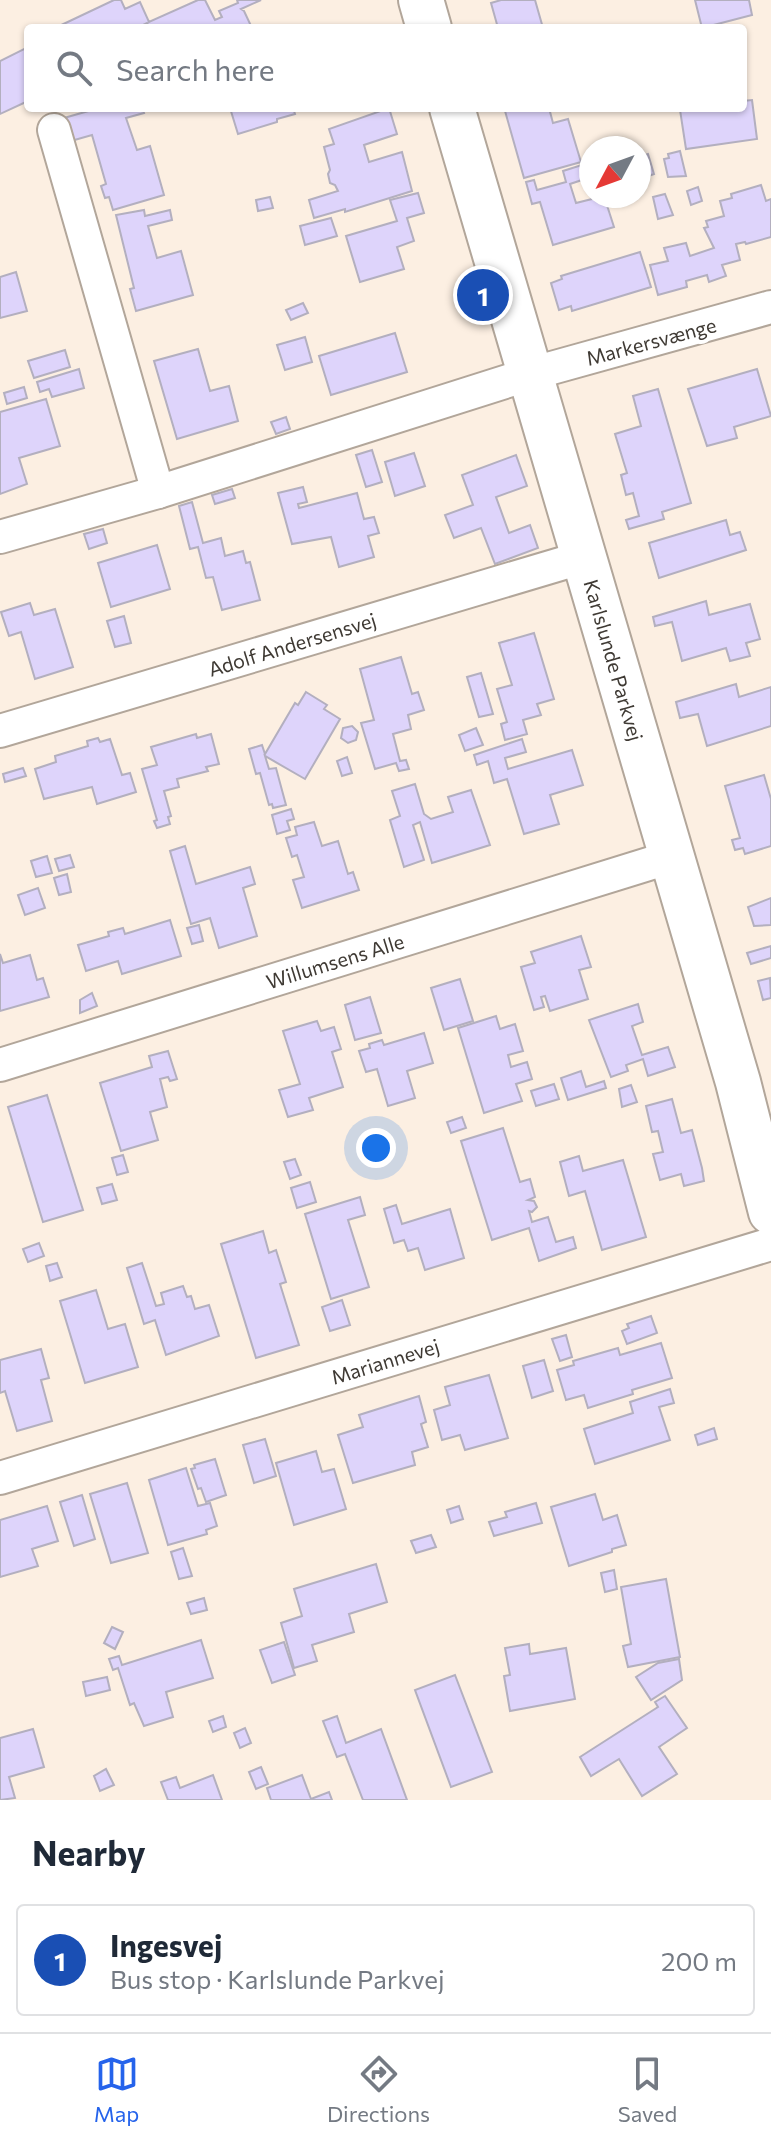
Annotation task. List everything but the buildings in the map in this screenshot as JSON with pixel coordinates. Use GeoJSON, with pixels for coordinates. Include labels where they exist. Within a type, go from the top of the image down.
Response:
{"type":"FeatureCollection","features":[{"type":"Feature","properties":{"kind":"street"},"geometry":{"type":"LineString","coordinates":[[421,0],[428,24]]}},
{"type":"Feature","properties":{"kind":"street","name":"Karlslunde Parkvej"},"geometry":{"type":"LineString","coordinates":[[453,112],[738,1082],[771,1212]]}},
{"type":"Feature","properties":{"kind":"street"},"geometry":{"type":"LineString","coordinates":[[54,130],[158,492]]}},
{"type":"Feature","properties":{"kind":"street","name":"Markersvænge"},"geometry":{"type":"LineString","coordinates":[[0,537],[158,492],[530,374],[771,307]]}},
{"type":"Feature","properties":{"kind":"street","name":"Adolf Andersensvej"},"geometry":{"type":"LineString","coordinates":[[0,731],[584,557]]}},
{"type":"Feature","properties":{"kind":"street","name":"Willumsens Alle"},"geometry":{"type":"LineString","coordinates":[[0,1065],[671,857]]}},
{"type":"Feature","properties":{"kind":"street","name":"Mariannevej"},"geometry":{"type":"LineString","coordinates":[[0,1478],[771,1244]]}},
{"type":"Feature","properties":{"kind":"place","name":"Ingesvej"},"geometry":{"type":"Point","coordinates":[483,295]}}]}
